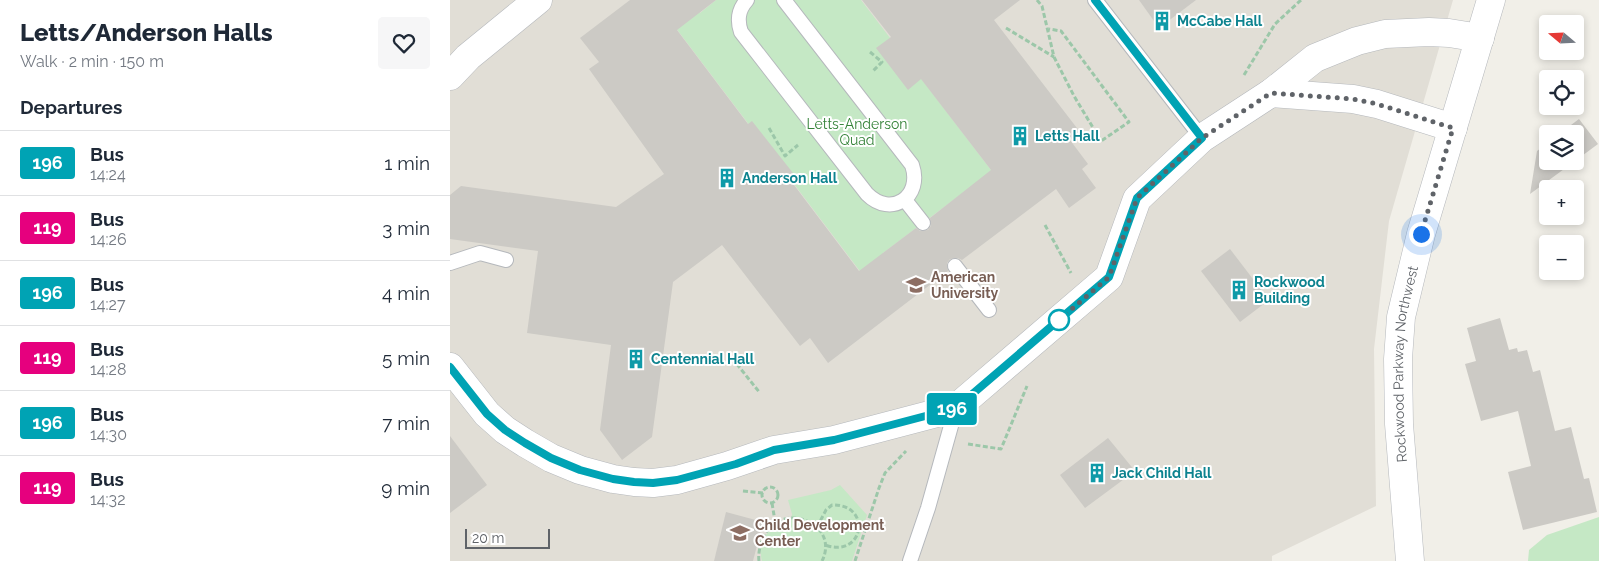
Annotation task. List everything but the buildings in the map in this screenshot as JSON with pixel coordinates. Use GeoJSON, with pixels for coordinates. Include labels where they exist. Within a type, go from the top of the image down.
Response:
{"type":"FeatureCollection","features":[{"type":"Feature","properties":{"kind":"street"},"geometry":{"type":"LineString","coordinates":[[450,76],[468,57],[538,0]]}},
{"type":"Feature","properties":{"kind":"street","name":"Rockwood Parkway Northwest"},"geometry":{"type":"LineString","coordinates":[[1410,561],[1398,424],[1397,380],[1399,338],[1407,286],[1421,234],[1491,0]]}},
{"type":"Feature","properties":{"kind":"street"},"geometry":{"type":"LineString","coordinates":[[450,367],[487,414],[505,430],[525,443],[551,458],[580,470],[613,479],[634,482],[653,483],[677,480],[736,464],[774,450],[834,440],[956,408],[1109,277],[1137,198],[1202,138],[1271,93],[1315,58],[1357,41],[1385,34],[1429,32],[1480,38]]}},
{"type":"Feature","properties":{"kind":"street"},"geometry":{"type":"LineString","coordinates":[[1271,93],[1353,99],[1377,104],[1453,128]]}},
{"type":"Feature","properties":{"kind":"lane"},"geometry":{"type":"LineString","coordinates":[[747,0],[742,5],[739,14],[738,23],[741,32],[867,194],[881,204],[898,203],[905,200],[915,183],[912,165],[784,0]]}},
{"type":"Feature","properties":{"kind":"lane"},"geometry":{"type":"LineString","coordinates":[[1095,0],[1202,138]]}},
{"type":"Feature","properties":{"kind":"lane"},"geometry":{"type":"LineString","coordinates":[[905,200],[923,223]]}},
{"type":"Feature","properties":{"kind":"lane"},"geometry":{"type":"LineString","coordinates":[[450,263],[480,253],[506,260]]}},
{"type":"Feature","properties":{"kind":"lane"},"geometry":{"type":"LineString","coordinates":[[955,266],[989,310]]}},
{"type":"Feature","properties":{"kind":"lane"},"geometry":{"type":"LineString","coordinates":[[915,557],[956,408]]}},
{"type":"Feature","properties":{"kind":"path"},"geometry":{"type":"LineString","coordinates":[[1037,0],[1042,6],[1049,29],[1054,57],[1074,96],[1102,141],[1129,122],[1061,31],[1049,29]]}},
{"type":"Feature","properties":{"kind":"path"},"geometry":{"type":"LineString","coordinates":[[1244,76],[1276,24],[1301,0]]}},
{"type":"Feature","properties":{"kind":"path"},"geometry":{"type":"LineString","coordinates":[[1006,28],[1054,57]]}},
{"type":"Feature","properties":{"kind":"path"},"geometry":{"type":"LineString","coordinates":[[870,52],[882,62],[872,72]]}},
{"type":"Feature","properties":{"kind":"path"},"geometry":{"type":"LineString","coordinates":[[769,128],[785,156],[798,145]]}},
{"type":"Feature","properties":{"kind":"path"},"geometry":{"type":"LineString","coordinates":[[732,358],[760,393]]}},
{"type":"Feature","properties":{"kind":"path"},"geometry":{"type":"LineString","coordinates":[[855,561],[879,488],[886,473],[910,446]]}},
{"type":"Feature","properties":{"kind":"path"},"geometry":{"type":"LineString","coordinates":[[738,485],[743,491],[763,493]]}},
{"type":"Feature","properties":{"kind":"path"},"geometry":{"type":"LineString","coordinates":[[768,487],[775,488],[778,493],[778,498],[772,503],[764,501],[763,493],[768,487]]}},
{"type":"Feature","properties":{"kind":"path"},"geometry":{"type":"LineString","coordinates":[[772,503],[776,521]]}},
{"type":"Feature","properties":{"kind":"path"},"geometry":{"type":"LineString","coordinates":[[817,527],[826,510],[832,505],[845,506],[854,511],[858,519],[859,528],[856,537],[848,546],[834,548],[825,545]]}},
{"type":"Feature","properties":{"kind":"path"},"geometry":{"type":"LineString","coordinates":[[759,561],[758,556],[761,542],[766,532],[776,521],[796,518],[811,522],[817,527],[825,545],[822,561]]}},
{"type":"Feature","properties":{"kind":"shaded area","name":"American University"},"geometry":{"type":"Polygon","coordinates":[[[450,0],[1453,0],[1389,221],[1374,349],[1376,506],[1272,556],[1272,561],[450,561],[450,0]]]}},
{"type":"Feature","properties":{"kind":"green space","name":"Letts-Anderson Quad"},"geometry":{"type":"Polygon","coordinates":[[[690,0],[700,13],[716,0],[861,0],[1004,187],[968,189],[883,253],[872,287],[666,15],[690,0]]]}},
{"type":"Feature","properties":{"kind":"green space"},"geometry":{"type":"Polygon","coordinates":[[[840,485],[867,515],[852,561],[762,561],[761,545],[763,539],[777,526],[791,521],[792,514],[788,500],[831,490],[840,485]]]}},
{"type":"Feature","properties":{"kind":"green space"},"geometry":{"type":"Polygon","coordinates":[[[1599,517],[1599,561],[1528,561],[1529,550],[1547,535],[1599,517]]]}},
{"type":"Feature","properties":{"kind":"bus line","name":"196"},"geometry":{"type":"LineString","coordinates":[[450,367],[487,414],[505,430],[525,443],[551,458],[580,470],[613,479],[634,482],[653,483],[677,480],[736,464],[774,450],[834,440],[956,408],[1109,277],[1137,198],[1202,138],[1095,0]]}},
{"type":"Feature","properties":{"kind":"place","name":"McCabe Hall"},"geometry":{"type":"Point","coordinates":[1162,21]}},
{"type":"Feature","properties":{"kind":"place","name":"Letts Hall"},"geometry":{"type":"Point","coordinates":[1020,136]}},
{"type":"Feature","properties":{"kind":"place","name":"Anderson Hall"},"geometry":{"type":"Point","coordinates":[727,178]}},
{"type":"Feature","properties":{"kind":"place","name":"American University"},"geometry":{"type":"Point","coordinates":[916,285]}},
{"type":"Feature","properties":{"kind":"place","name":"Rockwood Building"},"geometry":{"type":"Point","coordinates":[1239,290]}},
{"type":"Feature","properties":{"kind":"place","name":"Centennial Hall"},"geometry":{"type":"Point","coordinates":[636,359]}},
{"type":"Feature","properties":{"kind":"place","name":"Jack Child Hall"},"geometry":{"type":"Point","coordinates":[1097,473]}},
{"type":"Feature","properties":{"kind":"place","name":"Child Development Center"},"geometry":{"type":"Point","coordinates":[740,533]}},
{"type":"Feature","properties":{"kind":"route"},"geometry":{"type":"LineString","coordinates":[[1059,320],[1109,277],[1137,198],[1202,138],[1271,93],[1353,99],[1377,104],[1453,128],[1421,234]]}}]}
